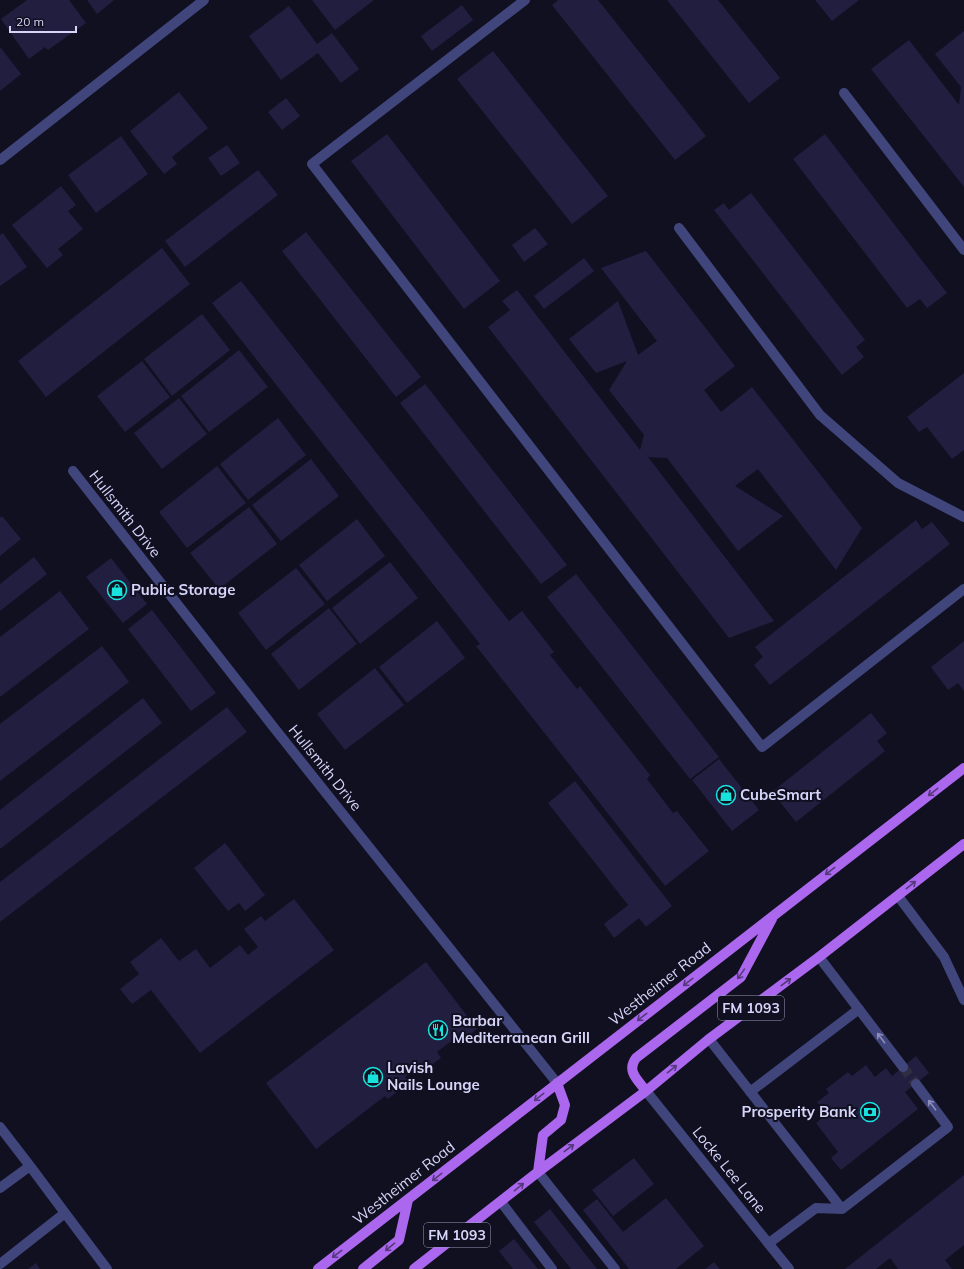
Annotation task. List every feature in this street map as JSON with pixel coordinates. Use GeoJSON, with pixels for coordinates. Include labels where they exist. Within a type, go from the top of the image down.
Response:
{"type":"FeatureCollection","features":[{"type":"Feature","properties":{"kind":"main road","name":"Westheimer Road"},"geometry":{"type":"LineString","coordinates":[[318,1269],[964,768]]}},
{"type":"Feature","properties":{"kind":"main road","name":"FM 1093"},"geometry":{"type":"LineString","coordinates":[[414,1269],[538,1172],[646,1091],[709,1039],[819,957],[964,844]]}},
{"type":"Feature","properties":{"kind":"main road"},"geometry":{"type":"LineString","coordinates":[[646,1091],[631,1070],[632,1063],[636,1058],[740,977],[774,915]]}},
{"type":"Feature","properties":{"kind":"main road"},"geometry":{"type":"LineString","coordinates":[[538,1172],[543,1135],[561,1120],[565,1105],[557,1083]]}},
{"type":"Feature","properties":{"kind":"main road"},"geometry":{"type":"LineString","coordinates":[[363,1269],[399,1240],[408,1200]]}},
{"type":"Feature","properties":{"kind":"street"},"geometry":{"type":"LineString","coordinates":[[0,160],[204,0]]}},
{"type":"Feature","properties":{"kind":"street"},"geometry":{"type":"LineString","coordinates":[[525,0],[312,164],[762,747],[964,589]]}},
{"type":"Feature","properties":{"kind":"street"},"geometry":{"type":"LineString","coordinates":[[844,93],[964,250]]}},
{"type":"Feature","properties":{"kind":"street"},"geometry":{"type":"LineString","coordinates":[[679,228],[820,415],[898,483],[964,517]]}},
{"type":"Feature","properties":{"kind":"street","name":"Hullsmith Drive"},"geometry":{"type":"LineString","coordinates":[[72,471],[557,1083]]}},
{"type":"Feature","properties":{"kind":"street"},"geometry":{"type":"LineString","coordinates":[[898,896],[944,958],[964,1000]]}},
{"type":"Feature","properties":{"kind":"street"},"geometry":{"type":"LineString","coordinates":[[819,957],[903,1067]]}},
{"type":"Feature","properties":{"kind":"street"},"geometry":{"type":"LineString","coordinates":[[750,1092],[859,1008]]}},
{"type":"Feature","properties":{"kind":"street"},"geometry":{"type":"LineString","coordinates":[[709,1039],[842,1209]]}},
{"type":"Feature","properties":{"kind":"street"},"geometry":{"type":"LineString","coordinates":[[769,1244],[816,1208],[842,1209],[948,1127],[916,1084]]}},
{"type":"Feature","properties":{"kind":"street","name":"Locke Lee Lane"},"geometry":{"type":"LineString","coordinates":[[646,1091],[789,1269]]}},
{"type":"Feature","properties":{"kind":"street"},"geometry":{"type":"LineString","coordinates":[[0,1127],[107,1269]]}},
{"type":"Feature","properties":{"kind":"street"},"geometry":{"type":"LineString","coordinates":[[0,1188],[30,1166]]}},
{"type":"Feature","properties":{"kind":"street"},"geometry":{"type":"LineString","coordinates":[[538,1172],[616,1269]]}},
{"type":"Feature","properties":{"kind":"street"},"geometry":{"type":"LineString","coordinates":[[501,1202],[552,1269]]}},
{"type":"Feature","properties":{"kind":"street"},"geometry":{"type":"LineString","coordinates":[[0,1264],[65,1213]]}},
{"type":"Feature","properties":{"kind":"building"},"geometry":{"type":"Polygon","coordinates":[[[27,0],[69,0],[86,23],[48,50],[45,47],[29,59],[1,19],[27,0]]]}},
{"type":"Feature","properties":{"kind":"building"},"geometry":{"type":"Polygon","coordinates":[[[87,0],[114,0],[97,14],[87,0]]]}},
{"type":"Feature","properties":{"kind":"building"},"geometry":{"type":"Polygon","coordinates":[[[312,0],[374,0],[335,30],[312,0]]]}},
{"type":"Feature","properties":{"kind":"building"},"geometry":{"type":"Polygon","coordinates":[[[558,0],[598,0],[706,136],[675,160],[552,5],[558,0]]]}},
{"type":"Feature","properties":{"kind":"building"},"geometry":{"type":"Polygon","coordinates":[[[667,0],[718,0],[780,78],[749,103],[667,0]]]}},
{"type":"Feature","properties":{"kind":"building"},"geometry":{"type":"Polygon","coordinates":[[[815,0],[859,0],[832,21],[815,0]]]}},
{"type":"Feature","properties":{"kind":"building"},"geometry":{"type":"Polygon","coordinates":[[[462,5],[473,20],[432,51],[421,36],[462,5]]]}},
{"type":"Feature","properties":{"kind":"building"},"geometry":{"type":"Polygon","coordinates":[[[289,6],[317,44],[332,33],[359,69],[341,83],[318,53],[281,80],[249,36],[289,6]]]}},
{"type":"Feature","properties":{"kind":"building"},"geometry":{"type":"Polygon","coordinates":[[[964,31],[964,187],[871,69],[909,40],[959,105],[961,87],[935,54],[964,31]]]}},
{"type":"Feature","properties":{"kind":"building"},"geometry":{"type":"Polygon","coordinates":[[[0,47],[21,74],[0,91],[0,47]]]}},
{"type":"Feature","properties":{"kind":"building"},"geometry":{"type":"Polygon","coordinates":[[[493,51],[608,196],[572,224],[457,79],[493,51]]]}},
{"type":"Feature","properties":{"kind":"building"},"geometry":{"type":"Polygon","coordinates":[[[179,92],[208,128],[172,157],[177,164],[164,174],[130,131],[179,92]]]}},
{"type":"Feature","properties":{"kind":"building"},"geometry":{"type":"Polygon","coordinates":[[[286,98],[300,116],[282,130],[268,112],[286,98]]]}},
{"type":"Feature","properties":{"kind":"building"},"geometry":{"type":"Polygon","coordinates":[[[387,134],[500,281],[464,309],[351,161],[387,134]]]}},
{"type":"Feature","properties":{"kind":"building"},"geometry":{"type":"Polygon","coordinates":[[[825,134],[947,293],[927,308],[920,299],[907,308],[793,159],[825,134]]]}},
{"type":"Feature","properties":{"kind":"building"},"geometry":{"type":"Polygon","coordinates":[[[121,136],[148,174],[96,213],[68,175],[121,136]]]}},
{"type":"Feature","properties":{"kind":"building"},"geometry":{"type":"Polygon","coordinates":[[[227,145],[240,163],[221,176],[208,158],[227,145]]]}},
{"type":"Feature","properties":{"kind":"building"},"geometry":{"type":"Polygon","coordinates":[[[258,170],[278,195],[185,267],[165,241],[258,170]]]}},
{"type":"Feature","properties":{"kind":"building"},"geometry":{"type":"Polygon","coordinates":[[[61,186],[76,205],[68,211],[83,229],[58,249],[63,255],[47,268],[12,225],[61,186]]]}},
{"type":"Feature","properties":{"kind":"building"},"geometry":{"type":"Polygon","coordinates":[[[751,193],[865,340],[856,347],[864,357],[842,375],[714,210],[724,203],[729,210],[751,193]]]}},
{"type":"Feature","properties":{"kind":"building"},"geometry":{"type":"Polygon","coordinates":[[[535,228],[548,244],[524,262],[512,245],[535,228]]]}},
{"type":"Feature","properties":{"kind":"building"},"geometry":{"type":"Polygon","coordinates":[[[306,232],[421,377],[396,397],[282,251],[306,232]]]}},
{"type":"Feature","properties":{"kind":"building"},"geometry":{"type":"Polygon","coordinates":[[[3,233],[27,267],[0,286],[0,235],[3,233]]]}},
{"type":"Feature","properties":{"kind":"building"},"geometry":{"type":"Polygon","coordinates":[[[162,248],[190,284],[46,397],[18,361],[162,248]]]}},
{"type":"Feature","properties":{"kind":"building"},"geometry":{"type":"Polygon","coordinates":[[[646,251],[735,366],[704,390],[721,412],[752,387],[862,528],[836,570],[758,469],[735,486],[783,516],[738,551],[667,458],[648,457],[774,621],[729,638],[488,327],[510,310],[502,301],[517,290],[640,450],[644,435],[609,390],[627,361],[596,373],[569,339],[618,301],[638,355],[657,341],[601,268],[646,251]]]}},
{"type":"Feature","properties":{"kind":"building"},"geometry":{"type":"Polygon","coordinates":[[[584,258],[594,271],[544,309],[534,296],[584,258]]]}},
{"type":"Feature","properties":{"kind":"building"},"geometry":{"type":"Polygon","coordinates":[[[241,281],[509,621],[522,611],[554,652],[550,655],[577,689],[580,686],[650,775],[647,779],[673,813],[677,811],[709,851],[665,886],[476,646],[480,644],[212,303],[241,281]]]}},
{"type":"Feature","properties":{"kind":"building"},"geometry":{"type":"Polygon","coordinates":[[[202,314],[230,350],[172,396],[144,359],[202,314]]]}},
{"type":"Feature","properties":{"kind":"building"},"geometry":{"type":"Polygon","coordinates":[[[239,350],[268,387],[209,432],[181,396],[239,350]]]}},
{"type":"Feature","properties":{"kind":"building"},"geometry":{"type":"Polygon","coordinates":[[[142,361],[170,397],[125,432],[97,396],[142,361]]]}},
{"type":"Feature","properties":{"kind":"building"},"geometry":{"type":"Polygon","coordinates":[[[964,373],[964,450],[952,459],[927,427],[919,432],[907,417],[964,373]]]}},
{"type":"Feature","properties":{"kind":"building"},"geometry":{"type":"Polygon","coordinates":[[[425,384],[567,565],[541,584],[400,403],[425,384]]]}},
{"type":"Feature","properties":{"kind":"building"},"geometry":{"type":"Polygon","coordinates":[[[179,398],[207,434],[162,469],[134,433],[179,398]]]}},
{"type":"Feature","properties":{"kind":"building"},"geometry":{"type":"Polygon","coordinates":[[[278,418],[306,455],[248,500],[220,464],[278,418]]]}},
{"type":"Feature","properties":{"kind":"building"},"geometry":{"type":"Polygon","coordinates":[[[311,459],[339,496],[281,541],[252,505],[311,459]]]}},
{"type":"Feature","properties":{"kind":"building"},"geometry":{"type":"Polygon","coordinates":[[[217,466],[246,503],[187,548],[159,512],[217,466]]]}},
{"type":"Feature","properties":{"kind":"building"},"geometry":{"type":"Polygon","coordinates":[[[249,507],[277,544],[219,589],[190,553],[249,507]]]}},
{"type":"Feature","properties":{"kind":"building"},"geometry":{"type":"Polygon","coordinates":[[[2,516],[21,539],[0,556],[0,518],[2,516]]]}},
{"type":"Feature","properties":{"kind":"building"},"geometry":{"type":"Polygon","coordinates":[[[357,519],[385,556],[327,601],[299,565],[357,519]]]}},
{"type":"Feature","properties":{"kind":"building"},"geometry":{"type":"Polygon","coordinates":[[[916,520],[922,529],[932,522],[950,544],[770,685],[754,665],[763,657],[755,647],[916,520]]]}},
{"type":"Feature","properties":{"kind":"building"},"geometry":{"type":"Polygon","coordinates":[[[34,557],[47,574],[0,611],[0,584],[34,557]]]}},
{"type":"Feature","properties":{"kind":"building","name":"Public Storage"},"geometry":{"type":"Polygon","coordinates":[[[111,558],[147,604],[123,623],[86,577],[111,558]]]}},
{"type":"Feature","properties":{"kind":"building"},"geometry":{"type":"Polygon","coordinates":[[[390,562],[418,598],[360,644],[332,608],[390,562]]]}},
{"type":"Feature","properties":{"kind":"building"},"geometry":{"type":"Polygon","coordinates":[[[296,568],[325,604],[266,650],[238,613],[296,568]]]}},
{"type":"Feature","properties":{"kind":"building"},"geometry":{"type":"Polygon","coordinates":[[[576,574],[719,757],[690,779],[547,597],[576,574]]]}},
{"type":"Feature","properties":{"kind":"building"},"geometry":{"type":"Polygon","coordinates":[[[60,591],[89,629],[0,697],[0,637],[60,591]]]}},
{"type":"Feature","properties":{"kind":"building"},"geometry":{"type":"Polygon","coordinates":[[[329,608],[357,644],[299,690],[271,654],[329,608]]]}},
{"type":"Feature","properties":{"kind":"building"},"geometry":{"type":"Polygon","coordinates":[[[152,610],[216,693],[191,711],[128,629],[152,610]]]}},
{"type":"Feature","properties":{"kind":"building"},"geometry":{"type":"Polygon","coordinates":[[[437,621],[465,658],[407,703],[379,667],[437,621]]]}},
{"type":"Feature","properties":{"kind":"building"},"geometry":{"type":"Polygon","coordinates":[[[964,641],[964,691],[958,683],[948,690],[931,667],[964,641]]]}},
{"type":"Feature","properties":{"kind":"building"},"geometry":{"type":"Polygon","coordinates":[[[102,646],[129,682],[0,781],[0,724],[102,646]]]}},
{"type":"Feature","properties":{"kind":"building"},"geometry":{"type":"Polygon","coordinates":[[[375,668],[404,705],[345,750],[317,714],[375,668]]]}},
{"type":"Feature","properties":{"kind":"building"},"geometry":{"type":"Polygon","coordinates":[[[143,698],[162,723],[0,849],[0,810],[143,698]]]}},
{"type":"Feature","properties":{"kind":"building"},"geometry":{"type":"Polygon","coordinates":[[[227,707],[247,732],[0,922],[0,882],[227,707]]]}},
{"type":"Feature","properties":{"kind":"building"},"geometry":{"type":"Polygon","coordinates":[[[871,713],[887,733],[877,741],[885,751],[796,822],[772,792],[871,713]]]}},
{"type":"Feature","properties":{"kind":"building","name":"CubeSmart"},"geometry":{"type":"Polygon","coordinates":[[[719,759],[759,810],[732,831],[692,780],[719,759]]]}},
{"type":"Feature","properties":{"kind":"building"},"geometry":{"type":"Polygon","coordinates":[[[575,781],[672,906],[646,927],[639,918],[614,938],[604,924],[628,905],[548,803],[575,781]]]}},
{"type":"Feature","properties":{"kind":"building"},"geometry":{"type":"Polygon","coordinates":[[[225,843],[265,895],[245,911],[239,903],[228,911],[194,868],[225,843]]]}},
{"type":"Feature","properties":{"kind":"building"},"geometry":{"type":"Polygon","coordinates":[[[294,899],[334,950],[200,1053],[151,990],[132,1004],[120,989],[139,974],[130,962],[161,938],[179,961],[196,949],[210,968],[240,945],[248,955],[258,947],[244,929],[261,916],[265,921],[294,899]]]}},
{"type":"Feature","properties":{"kind":"building"},"geometry":{"type":"Polygon","coordinates":[[[426,962],[477,1029],[462,1041],[458,1036],[437,1052],[441,1058],[426,1069],[422,1064],[405,1077],[409,1082],[388,1099],[385,1096],[316,1149],[266,1083],[426,962]]]}},
{"type":"Feature","properties":{"kind":"building","name":"Prosperity Bank"},"geometry":{"type":"Polygon","coordinates":[[[916,1056],[929,1073],[905,1092],[918,1109],[841,1170],[831,1158],[838,1152],[816,1123],[827,1114],[817,1102],[829,1093],[826,1089],[848,1072],[852,1076],[866,1065],[875,1077],[886,1068],[892,1076],[916,1056]]]}},
{"type":"Feature","properties":{"kind":"building"},"geometry":{"type":"Polygon","coordinates":[[[634,1158],[654,1184],[613,1216],[592,1190],[634,1158]]]}},
{"type":"Feature","properties":{"kind":"building"},"geometry":{"type":"Polygon","coordinates":[[[964,1175],[964,1245],[945,1260],[952,1269],[898,1269],[890,1258],[876,1269],[845,1269],[964,1175]]]}},
{"type":"Feature","properties":{"kind":"building"},"geometry":{"type":"Polygon","coordinates":[[[666,1198],[704,1246],[676,1269],[629,1269],[583,1210],[597,1199],[623,1232],[666,1198]]]}},
{"type":"Feature","properties":{"kind":"building"},"geometry":{"type":"Polygon","coordinates":[[[550,1209],[597,1269],[571,1269],[534,1222],[550,1209]]]}},
{"type":"Feature","properties":{"kind":"building"},"geometry":{"type":"Polygon","coordinates":[[[514,1239],[538,1269],[513,1269],[499,1251],[514,1239]]]}},
{"type":"Feature","properties":{"kind":"building"},"geometry":{"type":"Polygon","coordinates":[[[714,1262],[720,1269],[705,1269],[714,1262]]]}},
{"type":"Feature","properties":{"kind":"building"},"geometry":{"type":"Polygon","coordinates":[[[36,1263],[40,1269],[28,1269],[36,1263]]]}},
{"type":"Feature","properties":{"kind":"tunnel"},"geometry":{"type":"LineString","coordinates":[[903,1067],[916,1084]]}},
{"type":"Feature","properties":{"kind":"place","name":"Public Storage"},"geometry":{"type":"Point","coordinates":[117,590]}},
{"type":"Feature","properties":{"kind":"place","name":"CubeSmart"},"geometry":{"type":"Point","coordinates":[726,795]}},
{"type":"Feature","properties":{"kind":"place","name":"Barbar Mediterranean Grill"},"geometry":{"type":"Point","coordinates":[438,1030]}},
{"type":"Feature","properties":{"kind":"place","name":"Lavish Nails Lounge"},"geometry":{"type":"Point","coordinates":[373,1077]}},
{"type":"Feature","properties":{"kind":"place","name":"Prosperity Bank"},"geometry":{"type":"Point","coordinates":[870,1112]}}]}
